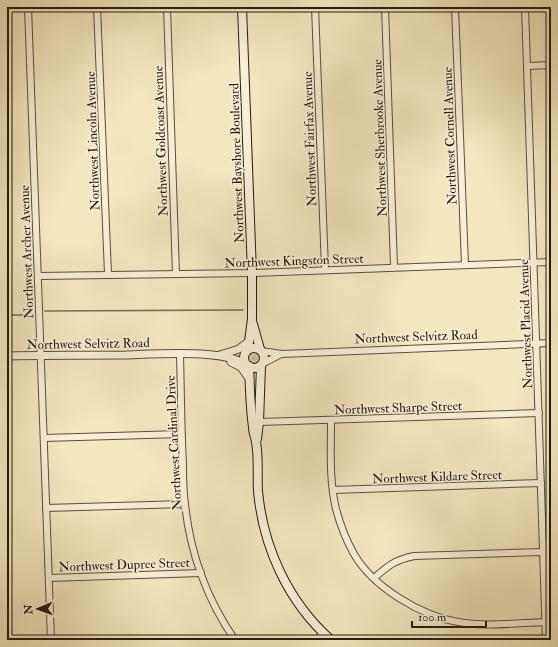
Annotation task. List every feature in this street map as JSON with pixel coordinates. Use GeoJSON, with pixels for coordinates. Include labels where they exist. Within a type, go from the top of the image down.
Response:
{"type":"FeatureCollection","features":[{"type":"Feature","properties":{"kind":"main road","name":"Northwest Bayshore Boulevard"},"geometry":{"type":"LineString","coordinates":[[242,7],[252,273],[252,319],[248,347]]}},
{"type":"Feature","properties":{"kind":"main road","name":"Northwest Bayshore Boulevard"},"geometry":{"type":"LineString","coordinates":[[252,319],[261,350]]}},
{"type":"Feature","properties":{"kind":"main road"},"geometry":{"type":"LineString","coordinates":[[256,442],[252,426],[250,380],[244,358],[248,347],[254,347],[261,350],[264,358],[261,365],[259,422],[256,442],[258,490],[267,538],[282,577],[294,597],[323,633],[331,640]]}},
{"type":"Feature","properties":{"kind":"main road"},"geometry":{"type":"LineString","coordinates":[[247,365],[255,368],[261,365]]}},
{"type":"Feature","properties":{"kind":"street","name":"Northwest Archer Avenue"},"geometry":{"type":"LineString","coordinates":[[28,7],[51,640]]}},
{"type":"Feature","properties":{"kind":"street","name":"Northwest Lincoln Avenue"},"geometry":{"type":"LineString","coordinates":[[97,7],[108,274]]}},
{"type":"Feature","properties":{"kind":"street","name":"Northwest Goldcoast Avenue"},"geometry":{"type":"LineString","coordinates":[[166,7],[176,274]]}},
{"type":"Feature","properties":{"kind":"street","name":"Northwest Fairfax Avenue"},"geometry":{"type":"LineString","coordinates":[[315,7],[325,269]]}},
{"type":"Feature","properties":{"kind":"street","name":"Northwest Sherbrooke Avenue"},"geometry":{"type":"LineString","coordinates":[[385,7],[394,268]]}},
{"type":"Feature","properties":{"kind":"street","name":"Northwest Cornell Avenue"},"geometry":{"type":"LineString","coordinates":[[455,7],[465,265]]}},
{"type":"Feature","properties":{"kind":"street","name":"Northwest Placid Avenue"},"geometry":{"type":"LineString","coordinates":[[525,7],[546,640]]}},
{"type":"Feature","properties":{"kind":"street"},"geometry":{"type":"LineString","coordinates":[[528,66],[551,65]]}},
{"type":"Feature","properties":{"kind":"street","name":"Northwest Kingston Street"},"geometry":{"type":"LineString","coordinates":[[38,276],[252,273],[325,269],[551,262]]}},
{"type":"Feature","properties":{"kind":"street","name":"Northwest Selvitz Road"},"geometry":{"type":"LineString","coordinates":[[261,350],[282,354],[551,343]]}},
{"type":"Feature","properties":{"kind":"street","name":"Northwest Selvitz Road"},"geometry":{"type":"LineString","coordinates":[[219,356],[248,347]]}},
{"type":"Feature","properties":{"kind":"street","name":"Northwest Selvitz Road"},"geometry":{"type":"LineString","coordinates":[[10,356],[180,354],[219,356],[240,360],[247,365]]}},
{"type":"Feature","properties":{"kind":"street","name":"Northwest Cardinal Drive"},"geometry":{"type":"LineString","coordinates":[[180,354],[181,434],[185,504],[193,551],[220,617],[232,639]]}},
{"type":"Feature","properties":{"kind":"street","name":"Northwest Selvitz Road"},"geometry":{"type":"LineString","coordinates":[[261,365],[282,354]]}},
{"type":"Feature","properties":{"kind":"street"},"geometry":{"type":"LineString","coordinates":[[219,356],[241,367],[250,380]]}},
{"type":"Feature","properties":{"kind":"street","name":"Northwest Sharpe Street"},"geometry":{"type":"LineString","coordinates":[[259,422],[331,421],[538,413]]}},
{"type":"Feature","properties":{"kind":"street"},"geometry":{"type":"LineString","coordinates":[[331,421],[336,508],[342,528],[354,554],[374,578],[387,590],[404,602],[431,615],[458,622],[482,624],[546,622]]}},
{"type":"Feature","properties":{"kind":"street"},"geometry":{"type":"LineString","coordinates":[[44,438],[181,434]]}},
{"type":"Feature","properties":{"kind":"street","name":"Northwest Kildare Street"},"geometry":{"type":"LineString","coordinates":[[334,490],[541,483]]}},
{"type":"Feature","properties":{"kind":"street"},"geometry":{"type":"LineString","coordinates":[[46,508],[185,504]]}},
{"type":"Feature","properties":{"kind":"street"},"geometry":{"type":"LineString","coordinates":[[374,578],[400,559],[414,556],[543,552]]}},
{"type":"Feature","properties":{"kind":"street","name":"Northwest Dupree Street"},"geometry":{"type":"LineString","coordinates":[[49,578],[201,573]]}},
{"type":"Feature","properties":{"kind":"street"},"geometry":{"type":"LineString","coordinates":[[317,640],[323,633]]}},
{"type":"Feature","properties":{"kind":"shaded area"},"geometry":{"type":"Polygon","coordinates":[[[254,352],[258,354],[260,358],[258,362],[254,364],[250,362],[248,358],[250,354],[254,352]]]}},
{"type":"Feature","properties":{"kind":"water"},"geometry":{"type":"Polygon","coordinates":[[[7,500],[12,640],[7,640],[7,500]]]}},
{"type":"Feature","properties":{"kind":"waterway"},"geometry":{"type":"LineString","coordinates":[[45,311],[243,310]]}},
{"type":"Feature","properties":{"kind":"waterway"},"geometry":{"type":"LineString","coordinates":[[7,315],[29,315]]}}]}
